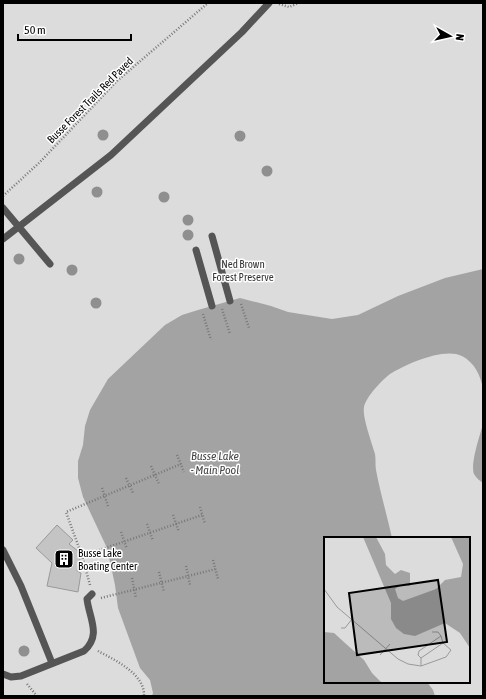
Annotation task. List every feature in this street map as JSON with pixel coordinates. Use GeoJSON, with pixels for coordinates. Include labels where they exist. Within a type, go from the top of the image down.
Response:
{"type":"FeatureCollection","features":[{"type":"Feature","properties":{"kind":"lane"},"geometry":{"type":"LineString","coordinates":[[3,239],[111,155],[242,32],[270,3]]}},
{"type":"Feature","properties":{"kind":"lane"},"geometry":{"type":"LineString","coordinates":[[3,208],[50,264]]}},
{"type":"Feature","properties":{"kind":"lane"},"geometry":{"type":"LineString","coordinates":[[212,236],[230,301]]}},
{"type":"Feature","properties":{"kind":"lane"},"geometry":{"type":"LineString","coordinates":[[196,250],[212,306]]}},
{"type":"Feature","properties":{"kind":"lane"},"geometry":{"type":"LineString","coordinates":[[3,550],[21,586],[52,662]]}},
{"type":"Feature","properties":{"kind":"lane"},"geometry":{"type":"LineString","coordinates":[[3,674],[11,677],[17,677],[52,662],[84,651],[88,647],[94,635],[87,599],[93,597]]}},
{"type":"Feature","properties":{"kind":"path","name":"Busse Forest Trails Red Paved"},"geometry":{"type":"LineString","coordinates":[[3,196],[40,162],[117,81],[208,3]]}},
{"type":"Feature","properties":{"kind":"path"},"geometry":{"type":"LineString","coordinates":[[277,3],[289,7],[299,3]]}},
{"type":"Feature","properties":{"kind":"path"},"geometry":{"type":"LineString","coordinates":[[239,299],[249,328]]}},
{"type":"Feature","properties":{"kind":"path"},"geometry":{"type":"LineString","coordinates":[[221,304],[230,334]]}},
{"type":"Feature","properties":{"kind":"path"},"geometry":{"type":"LineString","coordinates":[[202,309],[211,340]]}},
{"type":"Feature","properties":{"kind":"path"},"geometry":{"type":"LineString","coordinates":[[177,455],[184,472]]}},
{"type":"Feature","properties":{"kind":"path"},"geometry":{"type":"LineString","coordinates":[[182,464],[66,512],[82,556],[93,597],[216,569]]}},
{"type":"Feature","properties":{"kind":"path"},"geometry":{"type":"LineString","coordinates":[[151,466],[159,484]]}},
{"type":"Feature","properties":{"kind":"path"},"geometry":{"type":"LineString","coordinates":[[126,478],[133,494]]}},
{"type":"Feature","properties":{"kind":"path"},"geometry":{"type":"LineString","coordinates":[[102,488],[108,506]]}},
{"type":"Feature","properties":{"kind":"path"},"geometry":{"type":"LineString","coordinates":[[200,507],[205,524]]}},
{"type":"Feature","properties":{"kind":"path"},"geometry":{"type":"LineString","coordinates":[[173,515],[179,532]]}},
{"type":"Feature","properties":{"kind":"path"},"geometry":{"type":"LineString","coordinates":[[82,556],[202,516]]}},
{"type":"Feature","properties":{"kind":"path"},"geometry":{"type":"LineString","coordinates":[[147,524],[152,541]]}},
{"type":"Feature","properties":{"kind":"path"},"geometry":{"type":"LineString","coordinates":[[121,532],[126,550]]}},
{"type":"Feature","properties":{"kind":"path"},"geometry":{"type":"LineString","coordinates":[[213,560],[218,579]]}},
{"type":"Feature","properties":{"kind":"path"},"geometry":{"type":"LineString","coordinates":[[186,566],[190,585]]}},
{"type":"Feature","properties":{"kind":"path"},"geometry":{"type":"LineString","coordinates":[[159,572],[164,592]]}},
{"type":"Feature","properties":{"kind":"path"},"geometry":{"type":"LineString","coordinates":[[132,578],[136,598]]}},
{"type":"Feature","properties":{"kind":"path"},"geometry":{"type":"LineString","coordinates":[[88,647],[108,657],[134,675],[144,690],[144,696]]}},
{"type":"Feature","properties":{"kind":"green space","name":"Ned Brown Forest Preserve"},"geometry":{"type":"Polygon","coordinates":[[[3,3],[483,3],[483,696],[3,696],[3,3]]]}},
{"type":"Feature","properties":{"kind":"water","name":"Busse Lake - Main Pool"},"geometry":{"type":"Polygon","coordinates":[[[483,269],[483,388],[474,366],[462,356],[454,354],[436,355],[425,358],[405,366],[390,374],[383,380],[368,398],[365,403],[364,411],[375,454],[378,478],[392,537],[324,537],[324,683],[428,683],[435,696],[152,696],[153,693],[150,680],[140,668],[118,608],[107,548],[83,497],[78,478],[78,461],[83,445],[85,426],[90,410],[108,379],[165,325],[182,315],[198,310],[240,298],[288,312],[332,319],[358,315],[398,296],[445,278],[483,269]]]}},
{"type":"Feature","properties":{"kind":"water"},"geometry":{"type":"Polygon","coordinates":[[[483,424],[483,483],[474,474],[473,464],[483,424]]]}},
{"type":"Feature","properties":{"kind":"building","name":"Busse Lake Boating Center"},"geometry":{"type":"Polygon","coordinates":[[[57,525],[73,540],[69,544],[78,551],[80,559],[77,571],[81,573],[78,592],[47,586],[52,563],[36,548],[57,525]]]}},
{"type":"Feature","properties":{"kind":"place","name":"Busse Lake Boating Center"},"geometry":{"type":"Point","coordinates":[64,559]}}]}
